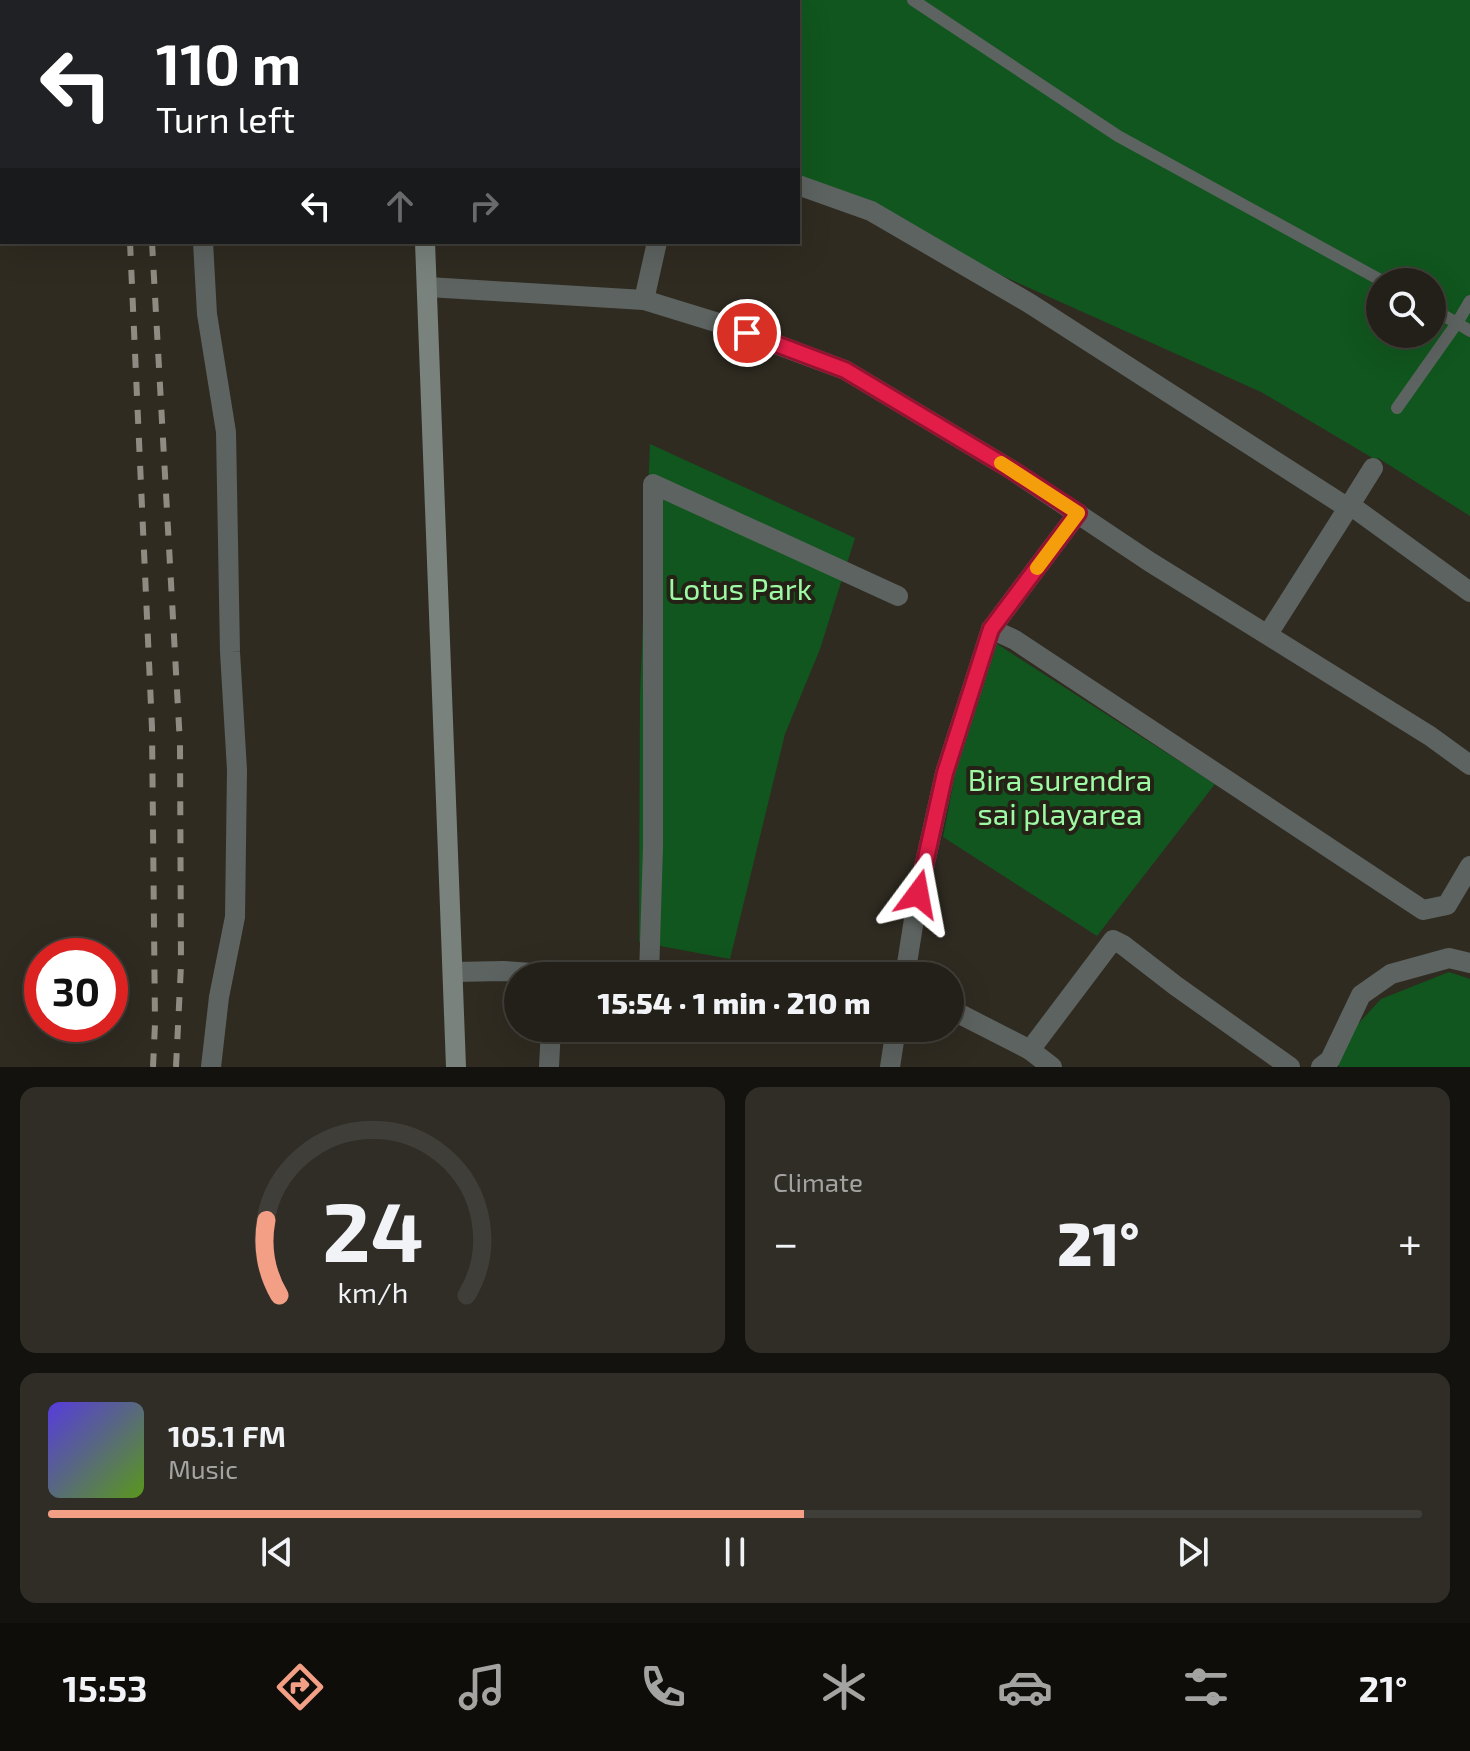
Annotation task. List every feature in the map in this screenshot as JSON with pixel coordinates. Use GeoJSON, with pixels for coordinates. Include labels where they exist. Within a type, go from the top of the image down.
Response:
{"type":"FeatureCollection","features":[{"type":"Feature","properties":{"kind":"street"},"geometry":{"type":"LineString","coordinates":[[800,186],[871,211],[1016,295],[1349,506],[1470,592]]}},
{"type":"Feature","properties":{"kind":"street"},"geometry":{"type":"LineString","coordinates":[[203,244],[207,314],[226,432],[230,652],[237,770],[235,917],[219,997],[211,1067]]}},
{"type":"Feature","properties":{"kind":"street"},"geometry":{"type":"LineString","coordinates":[[425,244],[456,1067]]}},
{"type":"Feature","properties":{"kind":"street"},"geometry":{"type":"LineString","coordinates":[[644,300],[657,244]]}},
{"type":"Feature","properties":{"kind":"street"},"geometry":{"type":"LineString","coordinates":[[428,287],[644,300],[722,324],[845,370],[1012,470],[1150,562],[1430,736],[1470,765]]}},
{"type":"Feature","properties":{"kind":"street"},"geometry":{"type":"LineString","coordinates":[[1268,634],[1373,468]]}},
{"type":"Feature","properties":{"kind":"street"},"geometry":{"type":"LineString","coordinates":[[649,962],[653,847],[653,484],[898,596]]}},
{"type":"Feature","properties":{"kind":"street"},"geometry":{"type":"LineString","coordinates":[[907,962],[918,894],[945,773],[991,629],[1078,513]]}},
{"type":"Feature","properties":{"kind":"street"},"geometry":{"type":"LineString","coordinates":[[991,629],[1015,640],[1423,910],[1447,905],[1470,866]]}},
{"type":"Feature","properties":{"kind":"street"},"geometry":{"type":"LineString","coordinates":[[1030,1050],[1113,940],[1290,1067]]}},
{"type":"Feature","properties":{"kind":"street"},"geometry":{"type":"LineString","coordinates":[[1321,1067],[1330,1060],[1361,995],[1391,974],[1449,958],[1470,963]]}},
{"type":"Feature","properties":{"kind":"street"},"geometry":{"type":"LineString","coordinates":[[453,972],[504,971]]}},
{"type":"Feature","properties":{"kind":"street"},"geometry":{"type":"LineString","coordinates":[[964,1016],[1030,1050],[1052,1067]]}},
{"type":"Feature","properties":{"kind":"street"},"geometry":{"type":"LineString","coordinates":[[549,1067],[550,1042]]}},
{"type":"Feature","properties":{"kind":"street"},"geometry":{"type":"LineString","coordinates":[[890,1067],[894,1042]]}},
{"type":"Feature","properties":{"kind":"lane"},"geometry":{"type":"LineString","coordinates":[[913,0],[1118,136],[1366,272]]}},
{"type":"Feature","properties":{"kind":"lane"},"geometry":{"type":"LineString","coordinates":[[1397,408],[1470,301]]}},
{"type":"Feature","properties":{"kind":"lane"},"geometry":{"type":"LineString","coordinates":[[1446,317],[1470,331]]}},
{"type":"Feature","properties":{"kind":"green space"},"geometry":{"type":"Polygon","coordinates":[[[800,0],[1470,0],[1470,516],[1378,458],[1376,460],[1261,392],[800,185],[800,0]]]}},
{"type":"Feature","properties":{"kind":"green space","name":"Lotus Park"},"geometry":{"type":"Polygon","coordinates":[[[650,444],[855,538],[820,649],[785,734],[730,959],[639,942],[640,695],[650,444]]]}},
{"type":"Feature","properties":{"kind":"green space","name":"Bira surendra sai playarea"},"geometry":{"type":"Polygon","coordinates":[[[997,644],[1215,784],[1097,936],[943,837],[955,775],[997,644]]]}},
{"type":"Feature","properties":{"kind":"green space"},"geometry":{"type":"Polygon","coordinates":[[[1449,972],[1470,979],[1470,1067],[1339,1067],[1336,1048],[1381,999],[1449,972]]]}},
{"type":"Feature","properties":{"kind":"railway"},"geometry":{"type":"LineString","coordinates":[[130,244],[152,728],[153,1067]]}},
{"type":"Feature","properties":{"kind":"railway"},"geometry":{"type":"LineString","coordinates":[[152,244],[180,744],[181,965],[176,1067]]}},
{"type":"Feature","properties":{"kind":"slow traffic"},"geometry":{"type":"LineString","coordinates":[[1001,463],[1078,513],[1037,568]]}},
{"type":"Feature","properties":{"kind":"route"},"geometry":{"type":"LineString","coordinates":[[747,333],[845,370],[1078,513],[991,629],[945,773],[918,894]]}}]}
